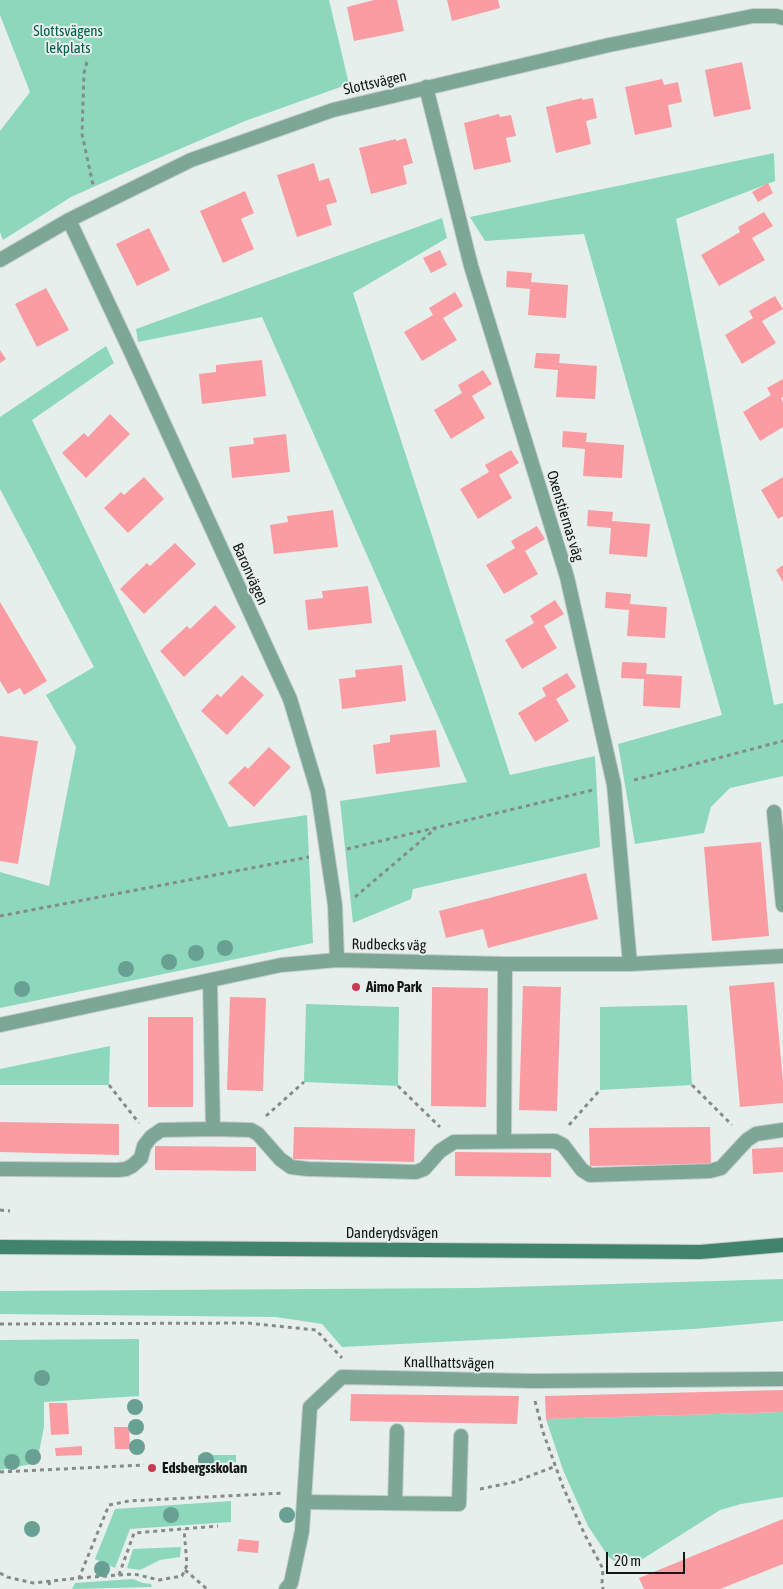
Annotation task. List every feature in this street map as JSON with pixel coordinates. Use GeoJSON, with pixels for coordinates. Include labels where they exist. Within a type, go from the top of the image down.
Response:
{"type":"FeatureCollection","features":[{"type":"Feature","properties":{"kind":"main road","name":"Danderydsvägen"},"geometry":{"type":"LineString","coordinates":[[0,1247],[700,1252],[783,1245]]}},
{"type":"Feature","properties":{"kind":"street","name":"Slottsvägen"},"geometry":{"type":"LineString","coordinates":[[0,260],[69,220],[191,160],[333,110],[609,45],[753,16],[776,16],[783,18]]}},
{"type":"Feature","properties":{"kind":"street","name":"Oxenstiernas väg"},"geometry":{"type":"LineString","coordinates":[[426,87],[471,266],[567,577],[614,785],[630,964]]}},
{"type":"Feature","properties":{"kind":"street","name":"Baronvägen"},"geometry":{"type":"LineString","coordinates":[[69,220],[132,352],[290,699],[318,792],[335,905],[337,960]]}},
{"type":"Feature","properties":{"kind":"street"},"geometry":{"type":"LineString","coordinates":[[774,812],[783,904]]}},
{"type":"Feature","properties":{"kind":"street","name":"Rudbecks väg"},"geometry":{"type":"LineString","coordinates":[[0,1025],[281,965],[337,960],[505,964],[630,964],[783,956]]}},
{"type":"Feature","properties":{"kind":"street"},"geometry":{"type":"LineString","coordinates":[[504,1141],[505,964]]}},
{"type":"Feature","properties":{"kind":"street"},"geometry":{"type":"LineString","coordinates":[[210,981],[212,1129]]}},
{"type":"Feature","properties":{"kind":"street"},"geometry":{"type":"LineString","coordinates":[[0,1169],[126,1169],[141,1158],[144,1146],[151,1137],[161,1130],[212,1129],[251,1130],[258,1134],[280,1159],[291,1166],[308,1169],[416,1172],[424,1169],[440,1151],[454,1142],[555,1141],[563,1145],[582,1170],[590,1175],[710,1171],[721,1168],[747,1140],[756,1134],[783,1130]]}},
{"type":"Feature","properties":{"kind":"street","name":"Knallhattsvägen"},"geometry":{"type":"LineString","coordinates":[[286,1589],[291,1583],[300,1539],[310,1407],[342,1377],[533,1381],[783,1379]]}},
{"type":"Feature","properties":{"kind":"street"},"geometry":{"type":"LineString","coordinates":[[395,1503],[397,1431]]}},
{"type":"Feature","properties":{"kind":"street"},"geometry":{"type":"LineString","coordinates":[[304,1497],[395,1503],[459,1504],[461,1436]]}},
{"type":"Feature","properties":{"kind":"path"},"geometry":{"type":"LineString","coordinates":[[87,62],[84,73],[82,134],[92,184],[103,203]]}},
{"type":"Feature","properties":{"kind":"path"},"geometry":{"type":"LineString","coordinates":[[0,916],[327,854],[614,785],[783,741]]}},
{"type":"Feature","properties":{"kind":"path"},"geometry":{"type":"LineString","coordinates":[[351,901],[436,828]]}},
{"type":"Feature","properties":{"kind":"path"},"geometry":{"type":"LineString","coordinates":[[251,1130],[304,1082]]}},
{"type":"Feature","properties":{"kind":"path"},"geometry":{"type":"LineString","coordinates":[[109,1085],[151,1137]]}},
{"type":"Feature","properties":{"kind":"path"},"geometry":{"type":"LineString","coordinates":[[692,1085],[747,1140]]}},
{"type":"Feature","properties":{"kind":"path"},"geometry":{"type":"LineString","coordinates":[[398,1086],[454,1142]]}},
{"type":"Feature","properties":{"kind":"path"},"geometry":{"type":"LineString","coordinates":[[555,1141],[600,1090]]}},
{"type":"Feature","properties":{"kind":"path"},"geometry":{"type":"LineString","coordinates":[[0,1210],[10,1211]]}},
{"type":"Feature","properties":{"kind":"path"},"geometry":{"type":"LineString","coordinates":[[0,1324],[247,1323],[316,1330],[361,1378]]}},
{"type":"Feature","properties":{"kind":"path"},"geometry":{"type":"LineString","coordinates":[[533,1381],[536,1405],[563,1487],[584,1535],[603,1569],[602,1583],[604,1589]]}},
{"type":"Feature","properties":{"kind":"path"},"geometry":{"type":"LineString","coordinates":[[0,1472],[144,1465]]}},
{"type":"Feature","properties":{"kind":"path"},"geometry":{"type":"LineString","coordinates":[[477,1490],[514,1482],[556,1466]]}},
{"type":"Feature","properties":{"kind":"path"},"geometry":{"type":"LineString","coordinates":[[79,1578],[109,1505],[138,1500],[304,1497]]}},
{"type":"Feature","properties":{"kind":"path"},"geometry":{"type":"LineString","coordinates":[[119,1576],[134,1533],[218,1526]]}},
{"type":"Feature","properties":{"kind":"path"},"geometry":{"type":"LineString","coordinates":[[0,1573],[7,1577],[33,1583],[134,1574],[159,1580],[182,1576],[187,1565],[184,1529]]}},
{"type":"Feature","properties":{"kind":"path"},"geometry":{"type":"LineString","coordinates":[[185,1570],[208,1589]]}},
{"type":"Feature","properties":{"kind":"path"},"geometry":{"type":"LineString","coordinates":[[49,1581],[50,1589]]}},
{"type":"Feature","properties":{"kind":"green space","name":"Slottsvägens lekplats"},"geometry":{"type":"Polygon","coordinates":[[[0,0],[329,0],[349,84],[245,121],[71,197],[3,240],[0,232],[0,131],[30,92],[0,15],[0,0]]]}},
{"type":"Feature","properties":{"kind":"green space"},"geometry":{"type":"Polygon","coordinates":[[[774,153],[775,181],[676,219],[774,705],[783,703],[783,776],[730,788],[711,807],[704,833],[635,844],[618,744],[722,715],[584,234],[485,241],[470,217],[774,153]]]}},
{"type":"Feature","properties":{"kind":"green space"},"geometry":{"type":"Polygon","coordinates":[[[442,218],[447,238],[353,293],[510,775],[595,756],[600,847],[413,889],[411,899],[353,923],[340,801],[467,782],[262,317],[138,342],[136,329],[442,218]]]}},
{"type":"Feature","properties":{"kind":"green space"},"geometry":{"type":"Polygon","coordinates":[[[106,346],[114,363],[32,420],[229,827],[307,815],[313,943],[0,1008],[0,872],[49,886],[76,747],[46,695],[94,667],[0,489],[0,417],[106,346]]]}},
{"type":"Feature","properties":{"kind":"green space"},"geometry":{"type":"Polygon","coordinates":[[[306,1004],[399,1007],[398,1086],[304,1082],[306,1004]]]}},
{"type":"Feature","properties":{"kind":"green space"},"geometry":{"type":"Polygon","coordinates":[[[687,1005],[692,1085],[600,1090],[600,1007],[687,1005]]]}},
{"type":"Feature","properties":{"kind":"green space"},"geometry":{"type":"Polygon","coordinates":[[[110,1046],[109,1085],[0,1085],[0,1069],[110,1046]]]}},
{"type":"Feature","properties":{"kind":"green space"},"geometry":{"type":"Polygon","coordinates":[[[783,1279],[783,1321],[694,1329],[342,1347],[322,1324],[276,1317],[0,1314],[0,1291],[474,1288],[783,1279]]]}},
{"type":"Feature","properties":{"kind":"green space"},"geometry":{"type":"Polygon","coordinates":[[[139,1339],[139,1396],[44,1402],[44,1427],[38,1457],[32,1464],[0,1470],[0,1340],[139,1339]]]}},
{"type":"Feature","properties":{"kind":"green space"},"geometry":{"type":"Polygon","coordinates":[[[783,1412],[783,1497],[741,1504],[720,1510],[638,1562],[626,1566],[608,1556],[588,1526],[563,1470],[546,1419],[783,1412]]]}},
{"type":"Feature","properties":{"kind":"green space"},"geometry":{"type":"Polygon","coordinates":[[[198,1455],[236,1455],[236,1462],[202,1464],[198,1460],[198,1455]]]}},
{"type":"Feature","properties":{"kind":"green space"},"geometry":{"type":"Polygon","coordinates":[[[231,1501],[231,1522],[130,1529],[115,1568],[95,1559],[115,1509],[231,1501]]]}},
{"type":"Feature","properties":{"kind":"green space"},"geometry":{"type":"Polygon","coordinates":[[[181,1547],[180,1557],[160,1560],[140,1570],[127,1568],[133,1549],[181,1547]]]}},
{"type":"Feature","properties":{"kind":"green space"},"geometry":{"type":"Polygon","coordinates":[[[133,1579],[151,1584],[152,1587],[72,1589],[75,1583],[133,1579]]]}},
{"type":"Feature","properties":{"kind":"building"},"geometry":{"type":"Polygon","coordinates":[[[374,0],[397,0],[404,31],[354,41],[347,7],[374,0]]]}},
{"type":"Feature","properties":{"kind":"building"},"geometry":{"type":"Polygon","coordinates":[[[447,0],[498,0],[500,8],[452,21],[447,0]]]}},
{"type":"Feature","properties":{"kind":"building"},"geometry":{"type":"Polygon","coordinates":[[[742,62],[751,109],[714,117],[705,70],[742,62]]]}},
{"type":"Feature","properties":{"kind":"building"},"geometry":{"type":"Polygon","coordinates":[[[662,79],[664,85],[678,82],[682,102],[668,105],[672,127],[635,135],[625,87],[662,79]]]}},
{"type":"Feature","properties":{"kind":"building"},"geometry":{"type":"Polygon","coordinates":[[[582,98],[582,100],[593,98],[597,118],[586,121],[591,144],[556,153],[546,107],[582,98]]]}},
{"type":"Feature","properties":{"kind":"building"},"geometry":{"type":"Polygon","coordinates":[[[499,114],[500,117],[511,115],[516,136],[506,138],[511,162],[474,170],[464,123],[499,114]]]}},
{"type":"Feature","properties":{"kind":"building"},"geometry":{"type":"Polygon","coordinates":[[[406,138],[413,163],[403,166],[407,184],[371,194],[359,148],[406,138]]]}},
{"type":"Feature","properties":{"kind":"building"},"geometry":{"type":"Polygon","coordinates":[[[314,163],[319,181],[329,178],[337,202],[326,205],[332,225],[297,237],[277,175],[314,163]]]}},
{"type":"Feature","properties":{"kind":"building"},"geometry":{"type":"Polygon","coordinates":[[[768,183],[773,193],[758,202],[752,192],[768,183]]]}},
{"type":"Feature","properties":{"kind":"building"},"geometry":{"type":"Polygon","coordinates":[[[245,191],[254,213],[241,219],[254,249],[223,263],[200,211],[245,191]]]}},
{"type":"Feature","properties":{"kind":"building"},"geometry":{"type":"Polygon","coordinates":[[[764,212],[773,226],[752,238],[765,260],[719,286],[701,255],[740,232],[738,227],[764,212]]]}},
{"type":"Feature","properties":{"kind":"building"},"geometry":{"type":"Polygon","coordinates":[[[149,228],[170,270],[137,286],[116,244],[149,228]]]}},
{"type":"Feature","properties":{"kind":"building"},"geometry":{"type":"Polygon","coordinates":[[[440,250],[447,265],[431,273],[423,258],[440,250]]]}},
{"type":"Feature","properties":{"kind":"building"},"geometry":{"type":"Polygon","coordinates":[[[507,271],[532,273],[531,282],[568,285],[566,318],[528,315],[530,289],[506,287],[507,271]]]}},
{"type":"Feature","properties":{"kind":"building"},"geometry":{"type":"Polygon","coordinates":[[[46,288],[69,330],[37,347],[15,304],[46,288]]]}},
{"type":"Feature","properties":{"kind":"building"},"geometry":{"type":"Polygon","coordinates":[[[455,292],[463,306],[443,318],[457,340],[422,361],[404,332],[433,315],[429,308],[455,292]]]}},
{"type":"Feature","properties":{"kind":"building"},"geometry":{"type":"Polygon","coordinates":[[[775,296],[783,309],[762,321],[776,343],[742,364],[725,335],[753,318],[749,311],[775,296]]]}},
{"type":"Feature","properties":{"kind":"building"},"geometry":{"type":"Polygon","coordinates":[[[0,350],[6,359],[0,363],[0,350]]]}},
{"type":"Feature","properties":{"kind":"building"},"geometry":{"type":"Polygon","coordinates":[[[536,353],[560,354],[559,363],[597,366],[595,399],[556,397],[558,370],[534,368],[536,353]]]}},
{"type":"Feature","properties":{"kind":"building"},"geometry":{"type":"Polygon","coordinates":[[[262,360],[266,396],[202,404],[199,374],[216,372],[216,365],[262,360]]]}},
{"type":"Feature","properties":{"kind":"building"},"geometry":{"type":"Polygon","coordinates":[[[483,370],[492,384],[472,396],[485,418],[451,439],[434,410],[462,393],[458,385],[483,370]]]}},
{"type":"Feature","properties":{"kind":"building"},"geometry":{"type":"Polygon","coordinates":[[[783,379],[783,397],[781,398],[783,403],[783,427],[760,441],[743,412],[771,395],[767,388],[783,379]]]}},
{"type":"Feature","properties":{"kind":"building"},"geometry":{"type":"Polygon","coordinates":[[[110,414],[130,434],[86,478],[62,453],[84,433],[88,437],[110,414]]]}},
{"type":"Feature","properties":{"kind":"building"},"geometry":{"type":"Polygon","coordinates":[[[563,431],[587,433],[586,442],[624,445],[622,478],[583,476],[585,449],[562,447],[563,431]]]}},
{"type":"Feature","properties":{"kind":"building"},"geometry":{"type":"Polygon","coordinates":[[[286,434],[290,472],[232,478],[229,447],[254,444],[253,438],[286,434]]]}},
{"type":"Feature","properties":{"kind":"building"},"geometry":{"type":"Polygon","coordinates":[[[511,450],[519,463],[499,475],[512,498],[478,519],[460,489],[489,472],[485,465],[511,450]]]}},
{"type":"Feature","properties":{"kind":"building"},"geometry":{"type":"Polygon","coordinates":[[[144,477],[164,499],[128,533],[104,508],[121,492],[124,495],[144,477]]]}},
{"type":"Feature","properties":{"kind":"building"},"geometry":{"type":"Polygon","coordinates":[[[783,477],[783,516],[778,519],[761,490],[783,477]]]}},
{"type":"Feature","properties":{"kind":"building"},"geometry":{"type":"Polygon","coordinates":[[[333,510],[338,547],[274,554],[270,525],[288,522],[287,516],[333,510]]]}},
{"type":"Feature","properties":{"kind":"building"},"geometry":{"type":"Polygon","coordinates":[[[588,510],[613,512],[612,521],[650,524],[647,557],[609,554],[611,528],[587,526],[588,510]]]}},
{"type":"Feature","properties":{"kind":"building"},"geometry":{"type":"Polygon","coordinates":[[[537,526],[545,539],[525,551],[538,574],[504,594],[486,565],[515,548],[511,541],[537,526]]]}},
{"type":"Feature","properties":{"kind":"building"},"geometry":{"type":"Polygon","coordinates":[[[175,543],[196,564],[144,614],[120,589],[147,563],[150,566],[175,543]]]}},
{"type":"Feature","properties":{"kind":"building"},"geometry":{"type":"Polygon","coordinates":[[[783,565],[783,582],[776,570],[783,565]]]}},
{"type":"Feature","properties":{"kind":"building"},"geometry":{"type":"Polygon","coordinates":[[[368,586],[372,623],[308,630],[305,600],[323,598],[322,591],[368,586]]]}},
{"type":"Feature","properties":{"kind":"building"},"geometry":{"type":"Polygon","coordinates":[[[606,592],[631,594],[630,604],[667,607],[665,638],[627,636],[629,610],[605,608],[606,592]]]}},
{"type":"Feature","properties":{"kind":"building"},"geometry":{"type":"Polygon","coordinates":[[[555,600],[564,614],[544,626],[557,648],[522,669],[505,640],[534,623],[530,616],[555,600]]]}},
{"type":"Feature","properties":{"kind":"building"},"geometry":{"type":"Polygon","coordinates":[[[0,602],[47,681],[24,695],[20,688],[8,694],[0,681],[0,602]]]}},
{"type":"Feature","properties":{"kind":"building"},"geometry":{"type":"Polygon","coordinates":[[[215,605],[236,627],[184,677],[160,651],[187,626],[190,629],[215,605]]]}},
{"type":"Feature","properties":{"kind":"building"},"geometry":{"type":"Polygon","coordinates":[[[622,662],[647,663],[646,674],[682,676],[680,708],[643,706],[644,679],[621,678],[622,662]]]}},
{"type":"Feature","properties":{"kind":"building"},"geometry":{"type":"Polygon","coordinates":[[[402,665],[406,701],[342,709],[339,679],[356,677],[355,670],[402,665]]]}},
{"type":"Feature","properties":{"kind":"building"},"geometry":{"type":"Polygon","coordinates":[[[567,673],[576,687],[556,699],[569,721],[535,742],[518,713],[546,696],[542,688],[567,673]]]}},
{"type":"Feature","properties":{"kind":"building"},"geometry":{"type":"Polygon","coordinates":[[[242,675],[264,695],[227,735],[201,711],[217,694],[221,697],[242,675]]]}},
{"type":"Feature","properties":{"kind":"building"},"geometry":{"type":"Polygon","coordinates":[[[436,730],[440,767],[376,774],[373,745],[390,742],[390,735],[436,730]]]}},
{"type":"Feature","properties":{"kind":"building"},"geometry":{"type":"Polygon","coordinates":[[[0,736],[38,741],[18,864],[0,861],[0,736]]]}},
{"type":"Feature","properties":{"kind":"building"},"geometry":{"type":"Polygon","coordinates":[[[269,747],[291,767],[254,807],[228,783],[245,766],[248,769],[269,747]]]}},
{"type":"Feature","properties":{"kind":"building"},"geometry":{"type":"Polygon","coordinates":[[[761,842],[769,936],[712,941],[704,847],[761,842]]]}},
{"type":"Feature","properties":{"kind":"building"},"geometry":{"type":"Polygon","coordinates":[[[586,873],[598,919],[488,948],[483,929],[446,938],[439,911],[586,873]]]}},
{"type":"Feature","properties":{"kind":"building"},"geometry":{"type":"Polygon","coordinates":[[[774,982],[783,1082],[783,1103],[740,1107],[729,986],[774,982]]]}},
{"type":"Feature","properties":{"kind":"building"},"geometry":{"type":"Polygon","coordinates":[[[523,986],[561,987],[557,1111],[519,1110],[523,986]]]}},
{"type":"Feature","properties":{"kind":"building"},"geometry":{"type":"Polygon","coordinates":[[[432,987],[488,988],[486,1107],[431,1106],[432,987]]]}},
{"type":"Feature","properties":{"kind":"building"},"geometry":{"type":"Polygon","coordinates":[[[230,997],[266,998],[263,1091],[227,1090],[230,997]]]}},
{"type":"Feature","properties":{"kind":"building"},"geometry":{"type":"Polygon","coordinates":[[[148,1017],[193,1017],[193,1107],[148,1107],[148,1017]]]}},
{"type":"Feature","properties":{"kind":"building"},"geometry":{"type":"Polygon","coordinates":[[[0,1122],[119,1124],[119,1155],[0,1152],[0,1122]]]}},
{"type":"Feature","properties":{"kind":"building"},"geometry":{"type":"Polygon","coordinates":[[[294,1127],[415,1129],[414,1162],[293,1159],[294,1127]]]}},
{"type":"Feature","properties":{"kind":"building"},"geometry":{"type":"Polygon","coordinates":[[[710,1127],[711,1164],[590,1166],[589,1128],[710,1127]]]}},
{"type":"Feature","properties":{"kind":"building"},"geometry":{"type":"Polygon","coordinates":[[[155,1146],[256,1147],[256,1171],[155,1170],[155,1146]]]}},
{"type":"Feature","properties":{"kind":"building"},"geometry":{"type":"Polygon","coordinates":[[[783,1147],[783,1172],[753,1174],[752,1149],[783,1147]]]}},
{"type":"Feature","properties":{"kind":"building"},"geometry":{"type":"Polygon","coordinates":[[[455,1152],[551,1153],[551,1177],[455,1176],[455,1152]]]}},
{"type":"Feature","properties":{"kind":"building"},"geometry":{"type":"Polygon","coordinates":[[[783,1390],[783,1412],[546,1419],[545,1396],[783,1390]]]}},
{"type":"Feature","properties":{"kind":"building"},"geometry":{"type":"Polygon","coordinates":[[[351,1394],[519,1396],[517,1424],[350,1421],[351,1394]]]}},
{"type":"Feature","properties":{"kind":"building"},"geometry":{"type":"Polygon","coordinates":[[[49,1403],[67,1403],[69,1434],[51,1435],[49,1403]]]}},
{"type":"Feature","properties":{"kind":"building"},"geometry":{"type":"Polygon","coordinates":[[[114,1427],[129,1427],[130,1449],[115,1449],[114,1427]]]}},
{"type":"Feature","properties":{"kind":"building"},"geometry":{"type":"Polygon","coordinates":[[[82,1446],[82,1455],[56,1456],[55,1448],[82,1446]]]}},
{"type":"Feature","properties":{"kind":"building"},"geometry":{"type":"Polygon","coordinates":[[[783,1519],[783,1564],[720,1589],[644,1589],[639,1578],[783,1519]]]}},
{"type":"Feature","properties":{"kind":"building"},"geometry":{"type":"Polygon","coordinates":[[[239,1539],[259,1541],[258,1553],[237,1551],[239,1539]]]}},
{"type":"Feature","properties":{"kind":"place","name":"Aimo Park"},"geometry":{"type":"Point","coordinates":[356,987]}},
{"type":"Feature","properties":{"kind":"place","name":"Edsbergsskolan"},"geometry":{"type":"Point","coordinates":[152,1468]}}]}
